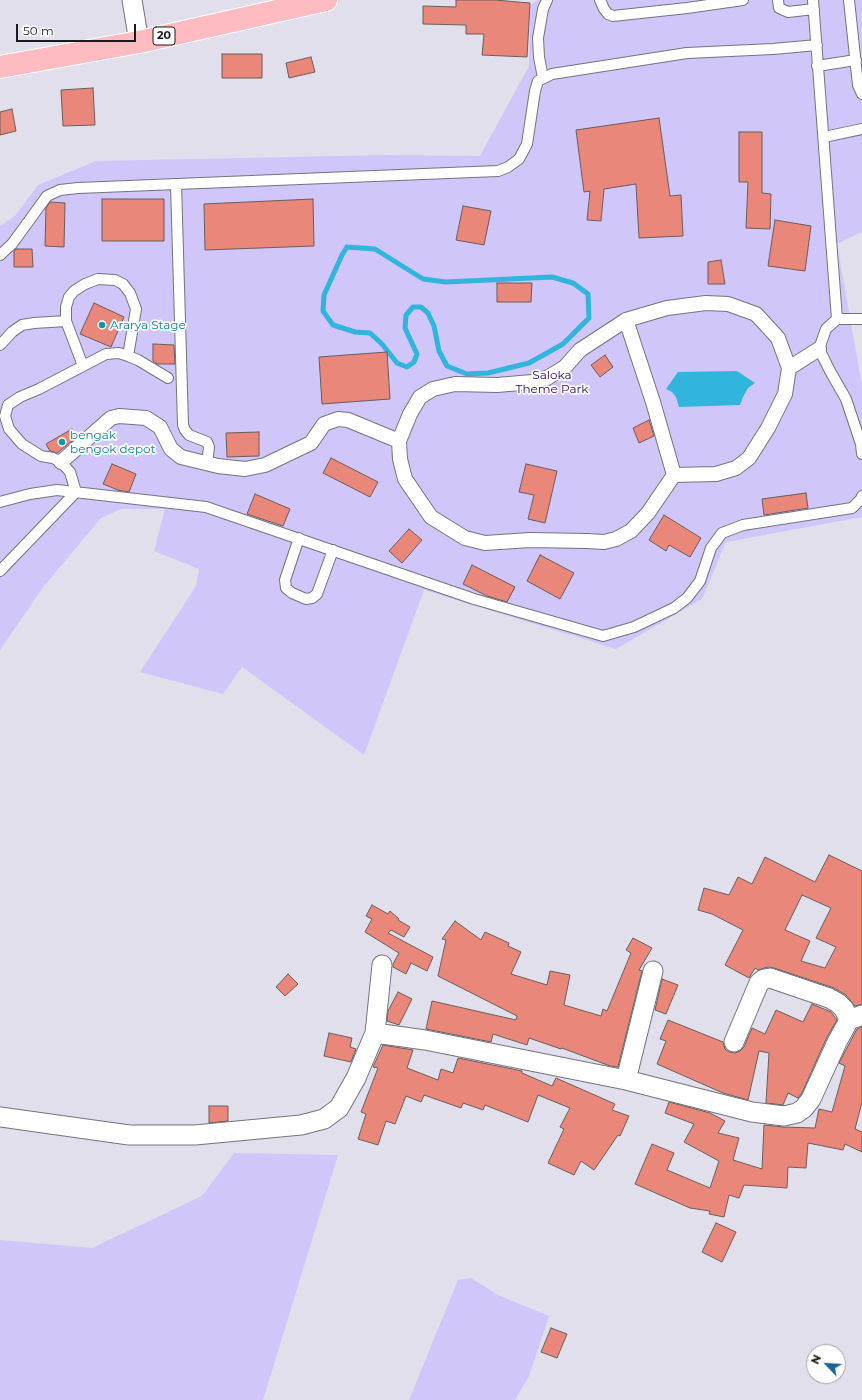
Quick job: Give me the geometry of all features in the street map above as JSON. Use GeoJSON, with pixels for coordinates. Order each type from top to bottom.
{"type":"FeatureCollection","features":[{"type":"Feature","properties":{"kind":"highway","name":"20"},"geometry":{"type":"LineString","coordinates":[[0,67],[139,42],[326,0]]}},
{"type":"Feature","properties":{"kind":"street"},"geometry":{"type":"LineString","coordinates":[[132,0],[139,42]]}},
{"type":"Feature","properties":{"kind":"street"},"geometry":{"type":"LineString","coordinates":[[706,303],[728,304],[756,314],[778,338],[789,368],[785,394],[768,428],[749,458],[736,468],[716,474],[674,475],[648,512],[631,531],[616,539],[604,542],[530,540],[485,544],[465,538],[431,517],[405,479],[400,459],[399,441],[410,414],[420,397],[433,389],[455,384],[497,385],[532,382],[547,378],[565,367],[580,350],[626,320],[667,308],[706,303]]}},
{"type":"Feature","properties":{"kind":"street"},"geometry":{"type":"LineString","coordinates":[[626,320],[653,402],[674,475]]}},
{"type":"Feature","properties":{"kind":"street"},"geometry":{"type":"LineString","coordinates":[[789,368],[819,349]]}},
{"type":"Feature","properties":{"kind":"street"},"geometry":{"type":"LineString","coordinates":[[62,462],[111,418],[119,416],[146,418],[160,428],[171,449],[181,457],[244,469],[265,465],[311,443],[324,424],[338,419],[348,420],[399,441]]}},
{"type":"Feature","properties":{"kind":"street"},"geometry":{"type":"LineString","coordinates":[[0,1118],[135,1135],[195,1135],[301,1125],[324,1119],[339,1108],[356,1078],[375,1033],[382,965]]}},
{"type":"Feature","properties":{"kind":"street"},"geometry":{"type":"LineString","coordinates":[[626,1080],[653,971]]}},
{"type":"Feature","properties":{"kind":"street"},"geometry":{"type":"LineString","coordinates":[[375,1033],[424,1040],[626,1080],[752,1112],[784,1116],[797,1113],[804,1108],[811,1099],[837,1042],[856,1018],[838,1003],[829,998],[770,978],[764,979],[759,983],[734,1042]]}},
{"type":"Feature","properties":{"kind":"lane"},"geometry":{"type":"LineString","coordinates":[[543,78],[539,58],[538,38],[543,9],[547,0]]}},
{"type":"Feature","properties":{"kind":"lane"},"geometry":{"type":"LineString","coordinates":[[600,0],[608,14],[613,16],[743,0]]}},
{"type":"Feature","properties":{"kind":"lane"},"geometry":{"type":"LineString","coordinates":[[778,0],[779,8],[788,12],[813,5],[837,319]]}},
{"type":"Feature","properties":{"kind":"lane"},"geometry":{"type":"LineString","coordinates":[[849,0],[858,85],[862,94]]}},
{"type":"Feature","properties":{"kind":"lane"},"geometry":{"type":"LineString","coordinates":[[0,255],[12,244],[47,196],[60,190],[498,171],[508,167],[519,159],[527,144],[535,91],[538,81],[552,74],[687,54],[817,45]]}},
{"type":"Feature","properties":{"kind":"lane"},"geometry":{"type":"LineString","coordinates":[[817,66],[856,60]]}},
{"type":"Feature","properties":{"kind":"lane"},"geometry":{"type":"LineString","coordinates":[[824,137],[862,129]]}},
{"type":"Feature","properties":{"kind":"lane"},"geometry":{"type":"LineString","coordinates":[[176,184],[184,425],[188,434],[207,442],[209,447],[207,463]]}},
{"type":"Feature","properties":{"kind":"lane"},"geometry":{"type":"LineString","coordinates":[[83,366],[66,321],[66,307],[68,298],[74,291],[85,284],[98,279],[115,280],[122,284],[130,293],[136,309],[128,356]]}},
{"type":"Feature","properties":{"kind":"lane"},"geometry":{"type":"LineString","coordinates":[[862,319],[837,319],[826,329],[819,349],[846,399],[861,444],[862,454]]}},
{"type":"Feature","properties":{"kind":"lane"},"geometry":{"type":"LineString","coordinates":[[0,345],[12,332],[22,325],[66,321]]}},
{"type":"Feature","properties":{"kind":"lane"},"geometry":{"type":"LineString","coordinates":[[76,492],[70,472],[62,462],[53,458],[41,456],[22,444],[9,429],[5,416],[4,402],[38,390],[106,354],[119,353],[128,356],[138,360],[168,378]]}},
{"type":"Feature","properties":{"kind":"lane"},"geometry":{"type":"LineString","coordinates":[[0,502],[30,494],[57,490],[206,507],[474,599],[603,636],[634,627],[674,608],[688,598],[700,581],[711,548],[722,533],[744,525],[852,508],[862,496]]}},
{"type":"Feature","properties":{"kind":"lane"},"geometry":{"type":"LineString","coordinates":[[0,571],[76,492]]}},
{"type":"Feature","properties":{"kind":"lane"},"geometry":{"type":"LineString","coordinates":[[299,538],[285,580],[286,588],[292,593],[306,599],[312,598],[317,594],[333,550]]}},
{"type":"Feature","properties":{"kind":"green space","name":"Saloka Theme Park"},"geometry":{"type":"Polygon","coordinates":[[[537,0],[862,0],[862,232],[837,244],[862,386],[862,517],[726,542],[702,599],[616,649],[424,590],[364,755],[242,667],[223,694],[140,672],[196,586],[199,569],[154,551],[165,509],[121,509],[101,518],[44,586],[0,650],[0,226],[15,216],[38,185],[96,161],[386,155],[480,156],[529,66],[530,6],[537,0]]]}},
{"type":"Feature","properties":{"kind":"green space"},"geometry":{"type":"Polygon","coordinates":[[[234,1153],[338,1155],[263,1400],[0,1400],[0,1240],[92,1248],[202,1196],[234,1153]]]}},
{"type":"Feature","properties":{"kind":"green space"},"geometry":{"type":"Polygon","coordinates":[[[471,1278],[500,1296],[549,1316],[529,1376],[515,1400],[409,1400],[458,1280],[471,1278]]]}},
{"type":"Feature","properties":{"kind":"water"},"geometry":{"type":"Polygon","coordinates":[[[737,371],[755,383],[748,388],[740,405],[679,407],[676,397],[672,392],[666,389],[678,372],[737,371]]]}},
{"type":"Feature","properties":{"kind":"building"},"geometry":{"type":"Polygon","coordinates":[[[456,0],[495,0],[530,3],[527,57],[482,55],[484,34],[466,34],[466,25],[423,24],[423,6],[456,7],[456,0]]]}},
{"type":"Feature","properties":{"kind":"building"},"geometry":{"type":"Polygon","coordinates":[[[222,54],[262,54],[262,78],[222,78],[222,54]]]}},
{"type":"Feature","properties":{"kind":"building"},"geometry":{"type":"Polygon","coordinates":[[[311,57],[315,72],[289,78],[286,63],[311,57]]]}},
{"type":"Feature","properties":{"kind":"building"},"geometry":{"type":"Polygon","coordinates":[[[93,88],[95,125],[63,126],[61,90],[93,88]]]}},
{"type":"Feature","properties":{"kind":"building"},"geometry":{"type":"Polygon","coordinates":[[[12,109],[16,131],[0,135],[0,112],[12,109]]]}},
{"type":"Feature","properties":{"kind":"building"},"geometry":{"type":"Polygon","coordinates":[[[659,118],[670,196],[681,195],[683,236],[639,238],[636,184],[604,189],[601,221],[587,220],[590,191],[584,192],[576,130],[659,118]]]}},
{"type":"Feature","properties":{"kind":"building"},"geometry":{"type":"Polygon","coordinates":[[[739,132],[762,132],[762,193],[771,194],[770,229],[746,228],[748,182],[739,182],[739,132]]]}},
{"type":"Feature","properties":{"kind":"building"},"geometry":{"type":"Polygon","coordinates":[[[102,199],[164,199],[164,241],[102,241],[102,199]]]}},
{"type":"Feature","properties":{"kind":"building"},"geometry":{"type":"Polygon","coordinates":[[[313,199],[314,246],[205,250],[204,204],[313,199]]]}},
{"type":"Feature","properties":{"kind":"building"},"geometry":{"type":"Polygon","coordinates":[[[50,202],[65,203],[64,247],[45,246],[46,208],[50,202]]]}},
{"type":"Feature","properties":{"kind":"building"},"geometry":{"type":"Polygon","coordinates":[[[463,206],[491,211],[484,245],[456,240],[463,206]]]}},
{"type":"Feature","properties":{"kind":"building"},"geometry":{"type":"Polygon","coordinates":[[[775,220],[811,226],[805,271],[768,266],[775,220]]]}},
{"type":"Feature","properties":{"kind":"building"},"geometry":{"type":"Polygon","coordinates":[[[16,249],[32,249],[33,267],[14,267],[14,251],[16,249]]]}},
{"type":"Feature","properties":{"kind":"building"},"geometry":{"type":"Polygon","coordinates":[[[721,260],[725,284],[708,284],[708,262],[721,260]]]}},
{"type":"Feature","properties":{"kind":"building"},"geometry":{"type":"Polygon","coordinates":[[[497,283],[532,283],[531,302],[497,302],[497,283]]]}},
{"type":"Feature","properties":{"kind":"building","name":"Ararya Stage"},"geometry":{"type":"Polygon","coordinates":[[[94,303],[124,317],[111,347],[80,334],[94,303]]]}},
{"type":"Feature","properties":{"kind":"building"},"geometry":{"type":"Polygon","coordinates":[[[153,344],[174,345],[175,364],[157,364],[153,361],[153,344]]]}},
{"type":"Feature","properties":{"kind":"building"},"geometry":{"type":"Polygon","coordinates":[[[387,352],[390,399],[322,404],[319,357],[387,352]]]}},
{"type":"Feature","properties":{"kind":"building"},"geometry":{"type":"Polygon","coordinates":[[[605,355],[613,367],[600,377],[591,365],[605,355]]]}},
{"type":"Feature","properties":{"kind":"building"},"geometry":{"type":"Polygon","coordinates":[[[649,420],[654,436],[639,443],[633,428],[649,420]]]}},
{"type":"Feature","properties":{"kind":"building","name":"bengak bengok depot"},"geometry":{"type":"Polygon","coordinates":[[[72,429],[77,437],[57,453],[50,451],[46,444],[72,429]]]}},
{"type":"Feature","properties":{"kind":"building"},"geometry":{"type":"Polygon","coordinates":[[[259,432],[259,456],[227,457],[226,433],[259,432]]]}},
{"type":"Feature","properties":{"kind":"building"},"geometry":{"type":"Polygon","coordinates":[[[331,458],[378,482],[370,497],[323,473],[331,458]]]}},
{"type":"Feature","properties":{"kind":"building"},"geometry":{"type":"Polygon","coordinates":[[[112,464],[136,474],[129,492],[118,490],[103,484],[112,464]]]}},
{"type":"Feature","properties":{"kind":"building"},"geometry":{"type":"Polygon","coordinates":[[[526,464],[557,471],[545,523],[528,519],[534,495],[519,492],[526,464]]]}},
{"type":"Feature","properties":{"kind":"building"},"geometry":{"type":"Polygon","coordinates":[[[806,493],[808,508],[764,515],[762,499],[806,493]]]}},
{"type":"Feature","properties":{"kind":"building"},"geometry":{"type":"Polygon","coordinates":[[[255,494],[290,509],[283,526],[247,514],[255,494]]]}},
{"type":"Feature","properties":{"kind":"building"},"geometry":{"type":"Polygon","coordinates":[[[664,515],[701,538],[690,557],[669,545],[666,551],[649,540],[664,515]]]}},
{"type":"Feature","properties":{"kind":"building"},"geometry":{"type":"Polygon","coordinates":[[[409,529],[422,540],[402,563],[389,551],[409,529]]]}},
{"type":"Feature","properties":{"kind":"building"},"geometry":{"type":"Polygon","coordinates":[[[540,555],[574,573],[560,599],[527,581],[540,555]]]}},
{"type":"Feature","properties":{"kind":"building"},"geometry":{"type":"Polygon","coordinates":[[[472,565],[515,587],[507,602],[487,596],[463,584],[472,565]]]}},
{"type":"Feature","properties":{"kind":"building"},"geometry":{"type":"Polygon","coordinates":[[[829,855],[862,871],[862,1004],[855,1006],[846,995],[834,988],[774,968],[768,967],[758,970],[755,968],[749,978],[725,965],[743,930],[712,914],[698,910],[704,888],[729,895],[738,877],[752,884],[765,857],[815,882],[829,855]],[[802,895],[785,930],[810,941],[801,961],[825,968],[836,947],[816,938],[831,908],[802,895]]]}},
{"type":"Feature","properties":{"kind":"building"},"geometry":{"type":"Polygon","coordinates":[[[372,905],[388,914],[390,911],[399,919],[398,920],[410,927],[404,937],[391,930],[388,933],[433,957],[427,971],[411,963],[406,974],[393,967],[399,953],[365,932],[372,919],[366,916],[372,905]]]}},
{"type":"Feature","properties":{"kind":"building"},"geometry":{"type":"Polygon","coordinates":[[[455,921],[481,940],[485,932],[509,943],[508,946],[521,952],[511,974],[547,985],[550,971],[570,975],[564,1005],[601,1016],[603,1009],[607,1011],[631,953],[626,950],[633,938],[652,948],[639,970],[642,971],[618,1067],[610,1066],[562,1048],[561,1049],[529,1038],[527,1045],[493,1034],[491,1042],[426,1029],[432,1001],[516,1020],[517,1016],[438,976],[446,940],[442,939],[455,921]]]}},
{"type":"Feature","properties":{"kind":"building"},"geometry":{"type":"Polygon","coordinates":[[[288,974],[298,984],[285,996],[276,987],[288,974]]]}},
{"type":"Feature","properties":{"kind":"building"},"geometry":{"type":"Polygon","coordinates":[[[662,979],[678,985],[666,1014],[655,1010],[662,979]]]}},
{"type":"Feature","properties":{"kind":"building"},"geometry":{"type":"Polygon","coordinates":[[[398,992],[412,999],[399,1025],[387,1021],[388,1011],[398,992]]]}},
{"type":"Feature","properties":{"kind":"building"},"geometry":{"type":"Polygon","coordinates":[[[812,1004],[831,1012],[837,1020],[827,1037],[802,1093],[798,1098],[788,1093],[783,1105],[766,1103],[769,1053],[759,1051],[748,1100],[723,1093],[657,1064],[666,1041],[660,1039],[668,1020],[723,1042],[725,1049],[729,1052],[735,1053],[744,1047],[752,1028],[765,1034],[776,1010],[803,1022],[812,1004]]]}},
{"type":"Feature","properties":{"kind":"building"},"geometry":{"type":"Polygon","coordinates":[[[862,1027],[862,1102],[855,1129],[862,1132],[862,1152],[845,1144],[843,1150],[808,1143],[806,1168],[788,1167],[787,1188],[744,1185],[739,1198],[729,1195],[724,1217],[709,1214],[710,1211],[690,1208],[635,1184],[652,1144],[674,1153],[667,1170],[710,1188],[719,1161],[684,1142],[694,1124],[665,1113],[669,1102],[710,1113],[725,1121],[718,1133],[739,1138],[733,1160],[762,1169],[764,1125],[815,1128],[819,1109],[832,1112],[845,1066],[839,1063],[857,1029],[862,1027]]]}},
{"type":"Feature","properties":{"kind":"building"},"geometry":{"type":"Polygon","coordinates":[[[329,1033],[352,1038],[350,1047],[356,1049],[351,1062],[324,1056],[329,1033]]]}},
{"type":"Feature","properties":{"kind":"building"},"geometry":{"type":"Polygon","coordinates":[[[383,1045],[413,1050],[407,1068],[438,1080],[441,1069],[453,1073],[458,1058],[522,1071],[522,1073],[552,1086],[556,1078],[615,1104],[612,1110],[629,1116],[620,1136],[618,1135],[594,1170],[581,1161],[574,1175],[548,1163],[564,1129],[560,1127],[570,1108],[538,1095],[528,1122],[485,1105],[483,1110],[463,1103],[461,1108],[424,1095],[421,1102],[406,1096],[395,1124],[386,1121],[378,1145],[358,1139],[366,1114],[361,1112],[378,1068],[373,1067],[383,1045]]]}},
{"type":"Feature","properties":{"kind":"building"},"geometry":{"type":"Polygon","coordinates":[[[209,1106],[228,1106],[228,1121],[209,1123],[209,1106]]]}},
{"type":"Feature","properties":{"kind":"building"},"geometry":{"type":"Polygon","coordinates":[[[716,1223],[736,1232],[722,1262],[702,1252],[716,1223]]]}},
{"type":"Feature","properties":{"kind":"building"},"geometry":{"type":"Polygon","coordinates":[[[551,1328],[567,1334],[557,1358],[541,1352],[551,1328]]]}},
{"type":"Feature","properties":{"kind":"waterway"},"geometry":{"type":"LineString","coordinates":[[347,247],[375,249],[423,279],[446,282],[552,277],[573,283],[588,294],[589,318],[563,344],[529,363],[488,373],[467,374],[447,366],[439,351],[434,326],[428,313],[421,307],[413,307],[406,315],[405,328],[417,354],[414,362],[407,367],[397,363],[382,344],[370,333],[355,332],[333,325],[323,311],[324,295],[347,247]]}},
{"type":"Feature","properties":{"kind":"place","name":"Ararya Stage"},"geometry":{"type":"Point","coordinates":[102,325]}},
{"type":"Feature","properties":{"kind":"place","name":"bengak bengok depot"},"geometry":{"type":"Point","coordinates":[62,442]}}]}
